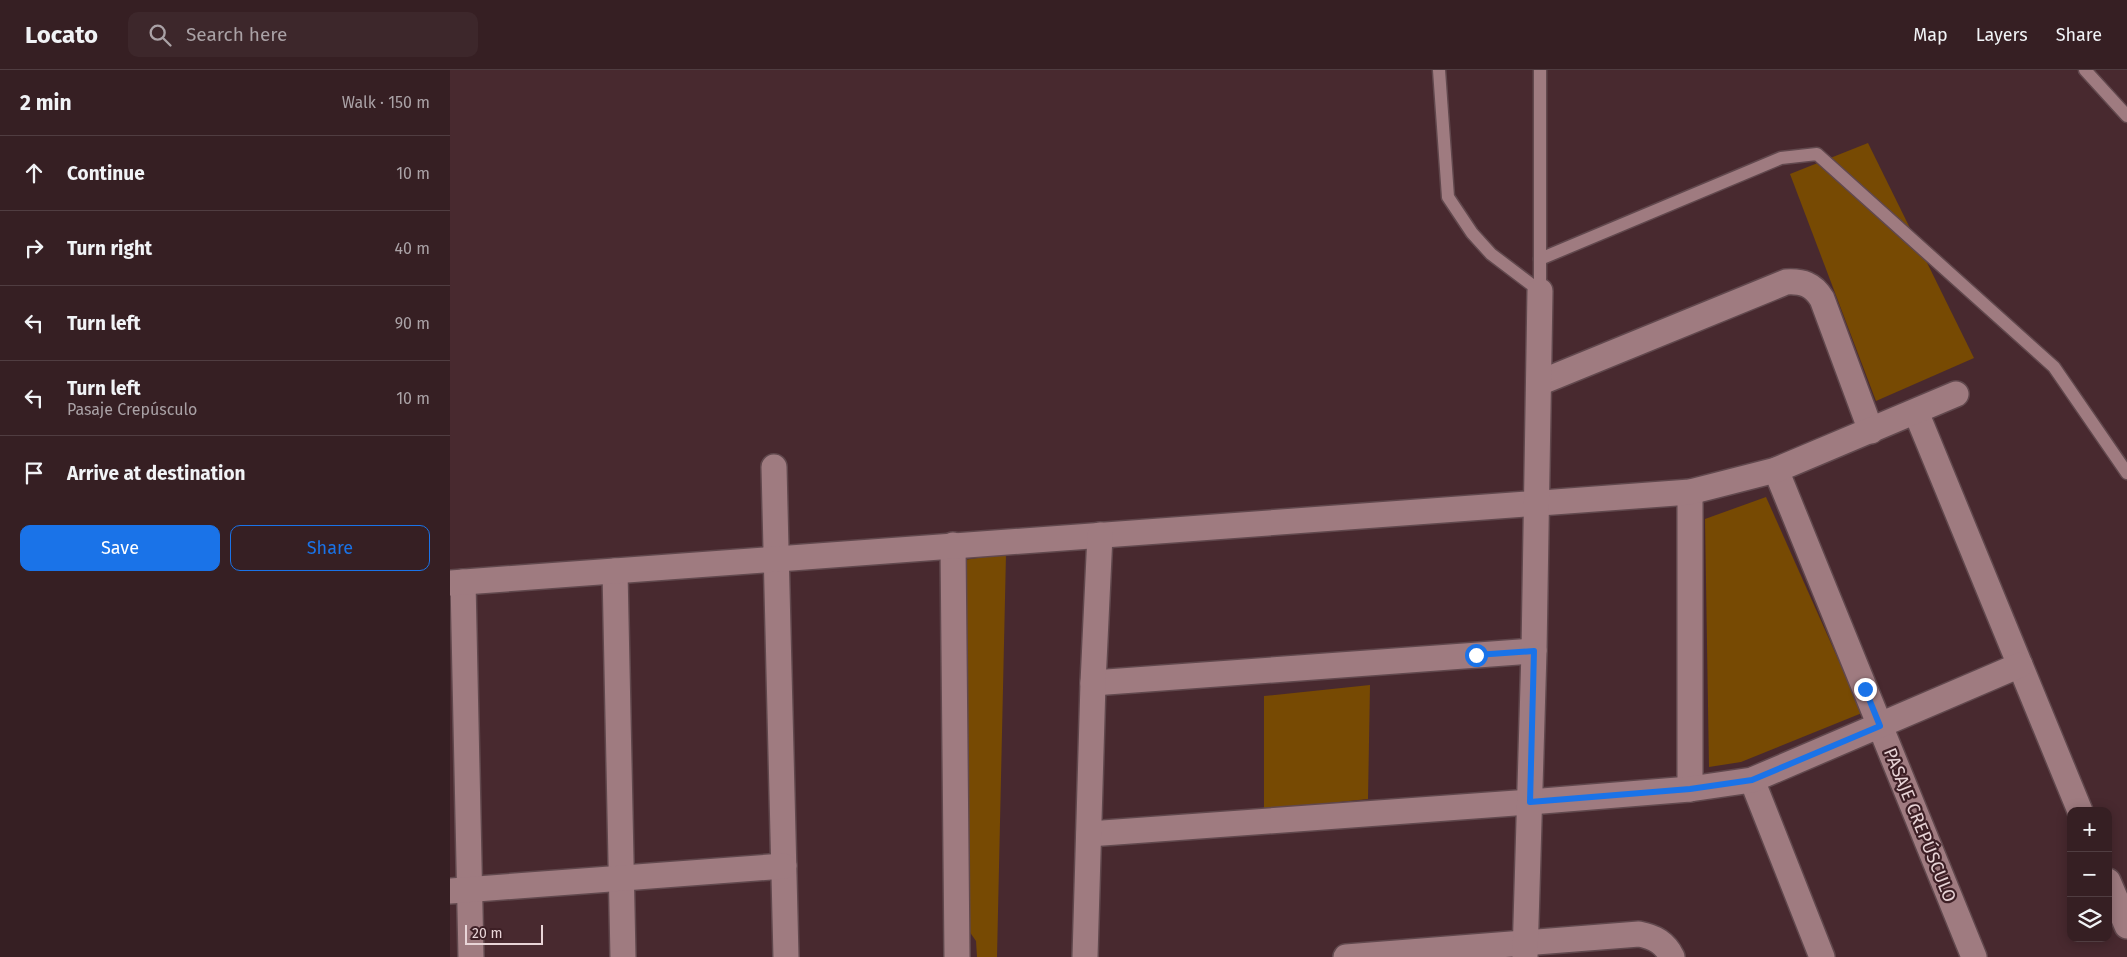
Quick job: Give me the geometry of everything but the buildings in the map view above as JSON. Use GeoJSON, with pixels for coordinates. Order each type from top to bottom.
{"type":"FeatureCollection","features":[{"type":"Feature","properties":{"kind":"street"},"geometry":{"type":"LineString","coordinates":[[1539,383],[1786,282],[1796,281],[1806,283],[1812,287],[1822,299],[1871,431]]}},
{"type":"Feature","properties":{"kind":"street"},"geometry":{"type":"LineString","coordinates":[[1525,951],[1534,651],[1540,291]]}},
{"type":"Feature","properties":{"kind":"street"},"geometry":{"type":"LineString","coordinates":[[471,957],[460,890],[457,583],[1690,492],[1776,470],[1956,394]]}},
{"type":"Feature","properties":{"kind":"street"},"geometry":{"type":"LineString","coordinates":[[1916,412],[2078,807]]}},
{"type":"Feature","properties":{"kind":"street"},"geometry":{"type":"LineString","coordinates":[[774,467],[778,559],[786,957]]}},
{"type":"Feature","properties":{"kind":"street","name":"PASAJE CREPÚSCULO"},"geometry":{"type":"LineString","coordinates":[[1776,470],[1974,957]]}},
{"type":"Feature","properties":{"kind":"street"},"geometry":{"type":"LineString","coordinates":[[1690,492],[1690,789]]}},
{"type":"Feature","properties":{"kind":"street"},"geometry":{"type":"LineString","coordinates":[[1085,957],[1093,682],[1100,535]]}},
{"type":"Feature","properties":{"kind":"street"},"geometry":{"type":"LineString","coordinates":[[953,545],[957,957]]}},
{"type":"Feature","properties":{"kind":"street"},"geometry":{"type":"LineString","coordinates":[[615,571],[622,957]]}},
{"type":"Feature","properties":{"kind":"street"},"geometry":{"type":"LineString","coordinates":[[1093,682],[1534,651]]}},
{"type":"Feature","properties":{"kind":"street"},"geometry":{"type":"LineString","coordinates":[[1089,834],[1690,789],[1752,780],[2020,665]]}},
{"type":"Feature","properties":{"kind":"street"},"geometry":{"type":"LineString","coordinates":[[1752,780],[1822,957]]}},
{"type":"Feature","properties":{"kind":"street"},"geometry":{"type":"LineString","coordinates":[[460,890],[784,866]]}},
{"type":"Feature","properties":{"kind":"street"},"geometry":{"type":"LineString","coordinates":[[2112,890],[2127,926]]}},
{"type":"Feature","properties":{"kind":"street"},"geometry":{"type":"LineString","coordinates":[[1346,957],[1525,951],[1639,934],[1663,943],[1672,957]]}},
{"type":"Feature","properties":{"kind":"lane"},"geometry":{"type":"LineString","coordinates":[[1439,70],[1448,197],[1472,233],[1491,254],[1540,291]]}},
{"type":"Feature","properties":{"kind":"lane"},"geometry":{"type":"LineString","coordinates":[[1540,70],[1540,291]]}},
{"type":"Feature","properties":{"kind":"lane"},"geometry":{"type":"LineString","coordinates":[[2085,70],[2127,116]]}},
{"type":"Feature","properties":{"kind":"lane"},"geometry":{"type":"LineString","coordinates":[[1540,259],[1781,158],[1816,154],[2054,367],[2127,473]]}},
{"type":"Feature","properties":{"kind":"shaded area"},"geometry":{"type":"Polygon","coordinates":[[[1868,143],[1974,358],[1876,401],[1790,174],[1868,143]]]}},
{"type":"Feature","properties":{"kind":"shaded area"},"geometry":{"type":"Polygon","coordinates":[[[1766,497],[1862,713],[1741,762],[1709,767],[1705,519],[1766,497]]]}},
{"type":"Feature","properties":{"kind":"shaded area"},"geometry":{"type":"Polygon","coordinates":[[[1006,554],[997,957],[977,957],[976,941],[969,931],[964,560],[1006,554]]]}},
{"type":"Feature","properties":{"kind":"shaded area"},"geometry":{"type":"Polygon","coordinates":[[[1370,685],[1368,799],[1264,810],[1264,696],[1370,685]]]}},
{"type":"Feature","properties":{"kind":"route"},"geometry":{"type":"LineString","coordinates":[[1476,655],[1534,651],[1530,802],[1690,789],[1752,780],[1880,726],[1865,689]]}}]}
